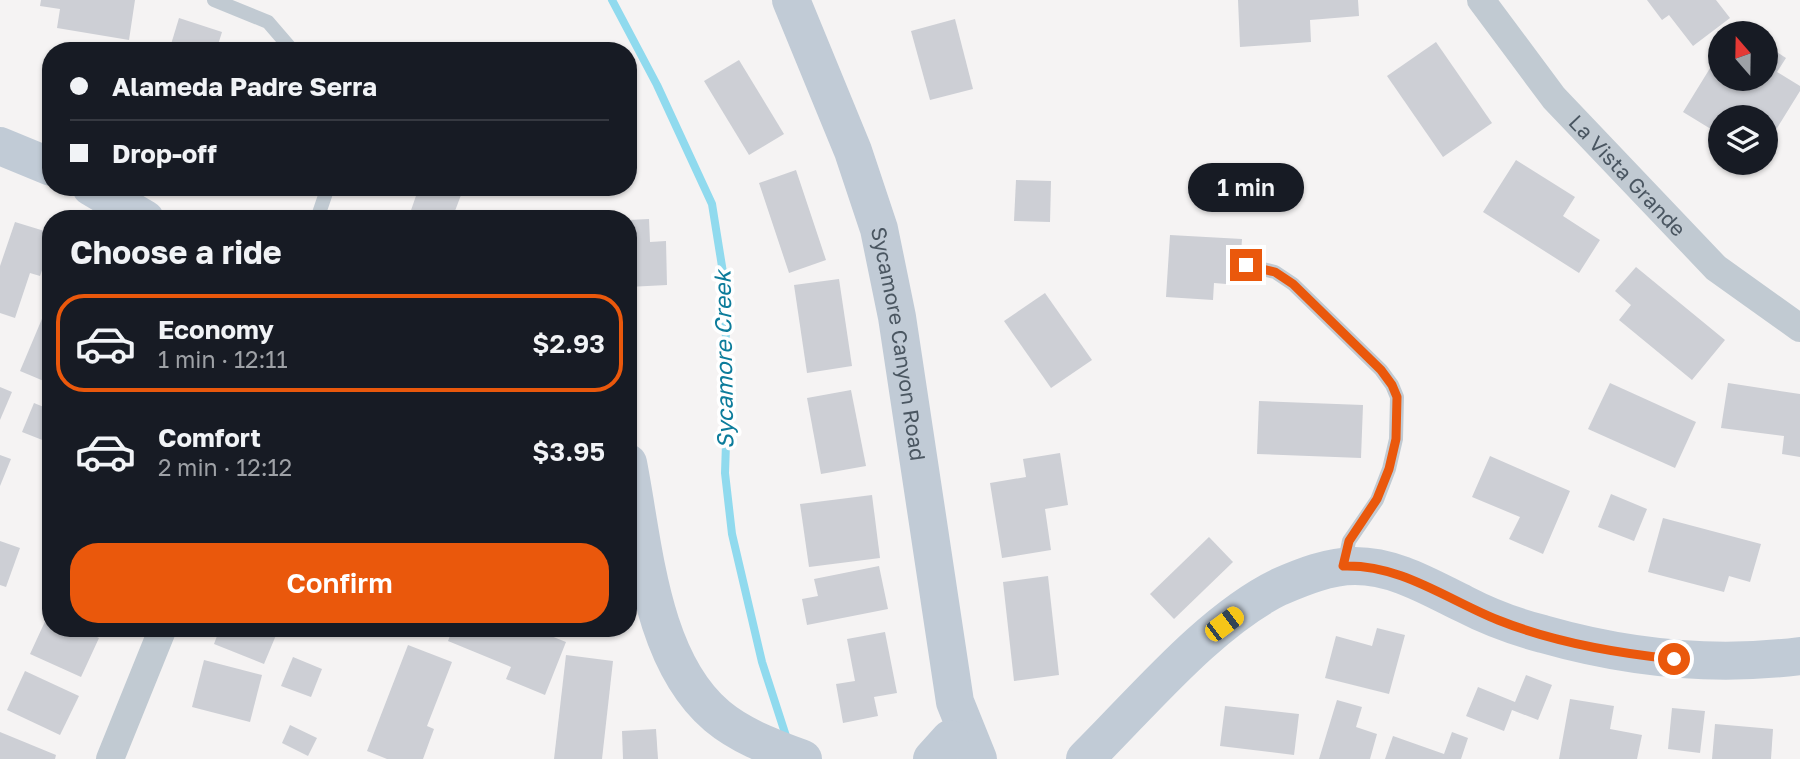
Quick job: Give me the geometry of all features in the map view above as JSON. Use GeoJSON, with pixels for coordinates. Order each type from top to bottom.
{"type":"FeatureCollection","features":[{"type":"Feature","properties":{"kind":"street","name":"Sycamore Canyon Road"},"geometry":{"type":"LineString","coordinates":[[791,0],[853,151],[878,229],[897,317],[954,744]]}},
{"type":"Feature","properties":{"kind":"street","name":"La Vista Grande"},"geometry":{"type":"LineString","coordinates":[[1480,0],[1554,98],[1716,268],[1800,328]]}},
{"type":"Feature","properties":{"kind":"street"},"geometry":{"type":"LineString","coordinates":[[0,146],[42,163]]}},
{"type":"Feature","properties":{"kind":"street"},"geometry":{"type":"LineString","coordinates":[[106,196],[130,210]]}},
{"type":"Feature","properties":{"kind":"street"},"geometry":{"type":"LineString","coordinates":[[637,516],[655,604],[685,676],[706,706],[732,727],[803,759]]}},
{"type":"Feature","properties":{"kind":"street"},"geometry":{"type":"LineString","coordinates":[[1085,759],[1187,656],[1252,603],[1294,581],[1343,566],[1391,571],[1416,580],[1499,620],[1544,635],[1612,650],[1711,661],[1800,656]]}},
{"type":"Feature","properties":{"kind":"street"},"geometry":{"type":"LineString","coordinates":[[110,759],[159,637]]}},
{"type":"Feature","properties":{"kind":"lane"},"geometry":{"type":"LineString","coordinates":[[214,0],[268,22],[285,42]]}},
{"type":"Feature","properties":{"kind":"lane"},"geometry":{"type":"LineString","coordinates":[[1246,265],[1275,272],[1293,284],[1381,370],[1397,397],[1396,439],[1389,469],[1377,499],[1349,541],[1343,566]]}},
{"type":"Feature","properties":{"kind":"building"},"geometry":{"type":"Polygon","coordinates":[[[41,0],[135,0],[129,40],[57,28],[60,9],[40,6],[41,0]]]}},
{"type":"Feature","properties":{"kind":"building"},"geometry":{"type":"Polygon","coordinates":[[[1238,0],[1358,0],[1359,16],[1310,20],[1311,42],[1240,47],[1238,0]]]}},
{"type":"Feature","properties":{"kind":"building"},"geometry":{"type":"Polygon","coordinates":[[[1647,0],[1716,0],[1730,18],[1726,21],[1708,21],[1708,35],[1693,46],[1669,15],[1662,20],[1647,0]]]}},
{"type":"Feature","properties":{"kind":"building"},"geometry":{"type":"Polygon","coordinates":[[[179,18],[222,32],[219,42],[172,42],[179,18]]]}},
{"type":"Feature","properties":{"kind":"building"},"geometry":{"type":"Polygon","coordinates":[[[955,19],[973,89],[930,100],[911,31],[955,19]]]}},
{"type":"Feature","properties":{"kind":"building"},"geometry":{"type":"Polygon","coordinates":[[[1436,42],[1492,123],[1443,157],[1387,76],[1436,42]]]}},
{"type":"Feature","properties":{"kind":"building"},"geometry":{"type":"Polygon","coordinates":[[[1778,53],[1786,58],[1778,70],[1778,53]]]}},
{"type":"Feature","properties":{"kind":"building"},"geometry":{"type":"Polygon","coordinates":[[[739,60],[784,134],[749,155],[704,81],[739,60]]]}},
{"type":"Feature","properties":{"kind":"building"},"geometry":{"type":"Polygon","coordinates":[[[1708,71],[1708,91],[1778,91],[1778,73],[1800,86],[1800,91],[1778,127],[1778,105],[1708,105],[1708,127],[1683,112],[1708,71]]]}},
{"type":"Feature","properties":{"kind":"building"},"geometry":{"type":"Polygon","coordinates":[[[1516,160],[1575,197],[1563,216],[1600,240],[1579,273],[1483,212],[1516,160]]]}},
{"type":"Feature","properties":{"kind":"building"},"geometry":{"type":"Polygon","coordinates":[[[796,170],[826,260],[789,273],[759,183],[796,170]]]}},
{"type":"Feature","properties":{"kind":"building"},"geometry":{"type":"Polygon","coordinates":[[[1016,180],[1051,181],[1050,222],[1014,221],[1016,180]]]}},
{"type":"Feature","properties":{"kind":"building"},"geometry":{"type":"Polygon","coordinates":[[[416,196],[461,196],[455,210],[411,210],[416,196]]]}},
{"type":"Feature","properties":{"kind":"building"},"geometry":{"type":"Polygon","coordinates":[[[649,219],[650,242],[666,241],[667,285],[637,287],[637,220],[649,219]]]}},
{"type":"Feature","properties":{"kind":"building"},"geometry":{"type":"Polygon","coordinates":[[[15,222],[42,230],[42,270],[40,276],[30,273],[15,318],[0,313],[0,266],[15,222]]]}},
{"type":"Feature","properties":{"kind":"building"},"geometry":{"type":"Polygon","coordinates":[[[1170,235],[1242,239],[1239,285],[1214,283],[1213,300],[1166,297],[1170,235]]]}},
{"type":"Feature","properties":{"kind":"building"},"geometry":{"type":"Polygon","coordinates":[[[1636,267],[1725,340],[1692,380],[1619,320],[1631,305],[1615,291],[1636,267]]]}},
{"type":"Feature","properties":{"kind":"building"},"geometry":{"type":"Polygon","coordinates":[[[839,279],[852,366],[807,373],[794,285],[839,279]]]}},
{"type":"Feature","properties":{"kind":"building"},"geometry":{"type":"Polygon","coordinates":[[[1045,293],[1092,360],[1051,388],[1004,321],[1045,293]]]}},
{"type":"Feature","properties":{"kind":"building"},"geometry":{"type":"Polygon","coordinates":[[[42,319],[42,380],[20,371],[42,319]]]}},
{"type":"Feature","properties":{"kind":"building"},"geometry":{"type":"Polygon","coordinates":[[[1610,383],[1696,422],[1675,468],[1588,429],[1610,383]]]}},
{"type":"Feature","properties":{"kind":"building"},"geometry":{"type":"Polygon","coordinates":[[[1728,383],[1800,394],[1800,457],[1782,454],[1784,436],[1721,428],[1728,383]]]}},
{"type":"Feature","properties":{"kind":"building"},"geometry":{"type":"Polygon","coordinates":[[[0,387],[12,392],[0,420],[0,387]]]}},
{"type":"Feature","properties":{"kind":"building"},"geometry":{"type":"Polygon","coordinates":[[[851,390],[866,466],[821,474],[807,398],[851,390]]]}},
{"type":"Feature","properties":{"kind":"building"},"geometry":{"type":"Polygon","coordinates":[[[1259,401],[1363,405],[1361,458],[1257,454],[1259,401]]]}},
{"type":"Feature","properties":{"kind":"building"},"geometry":{"type":"Polygon","coordinates":[[[34,403],[42,406],[42,440],[22,432],[34,403]]]}},
{"type":"Feature","properties":{"kind":"building"},"geometry":{"type":"Polygon","coordinates":[[[1060,453],[1068,505],[1045,509],[1051,550],[1002,558],[990,483],[1026,477],[1023,459],[1060,453]]]}},
{"type":"Feature","properties":{"kind":"building"},"geometry":{"type":"Polygon","coordinates":[[[0,455],[11,459],[0,486],[0,455]]]}},
{"type":"Feature","properties":{"kind":"building"},"geometry":{"type":"Polygon","coordinates":[[[1490,456],[1570,491],[1543,554],[1509,539],[1520,517],[1472,497],[1490,456]]]}},
{"type":"Feature","properties":{"kind":"building"},"geometry":{"type":"Polygon","coordinates":[[[1611,494],[1647,509],[1634,541],[1598,527],[1611,494]]]}},
{"type":"Feature","properties":{"kind":"building"},"geometry":{"type":"Polygon","coordinates":[[[872,495],[880,558],[809,567],[800,504],[872,495]]]}},
{"type":"Feature","properties":{"kind":"building"},"geometry":{"type":"Polygon","coordinates":[[[1663,518],[1761,544],[1750,582],[1729,576],[1724,592],[1648,572],[1663,518]]]}},
{"type":"Feature","properties":{"kind":"building"},"geometry":{"type":"Polygon","coordinates":[[[1209,537],[1233,562],[1174,619],[1150,594],[1209,537]]]}},
{"type":"Feature","properties":{"kind":"building"},"geometry":{"type":"Polygon","coordinates":[[[0,541],[20,548],[6,587],[0,585],[0,541]]]}},
{"type":"Feature","properties":{"kind":"building"},"geometry":{"type":"Polygon","coordinates":[[[879,566],[888,609],[807,625],[802,599],[818,596],[814,579],[879,566]]]}},
{"type":"Feature","properties":{"kind":"building"},"geometry":{"type":"Polygon","coordinates":[[[1048,576],[1059,675],[1014,681],[1003,582],[1048,576]]]}},
{"type":"Feature","properties":{"kind":"building"},"geometry":{"type":"Polygon","coordinates":[[[42,628],[42,637],[99,638],[81,677],[30,654],[42,628]]]}},
{"type":"Feature","properties":{"kind":"building"},"geometry":{"type":"Polygon","coordinates":[[[1377,628],[1405,635],[1389,694],[1325,678],[1336,636],[1372,646],[1377,628]]]}},
{"type":"Feature","properties":{"kind":"building"},"geometry":{"type":"Polygon","coordinates":[[[885,632],[897,693],[874,697],[878,716],[843,723],[836,684],[855,681],[847,639],[885,632]]]}},
{"type":"Feature","properties":{"kind":"building"},"geometry":{"type":"Polygon","coordinates":[[[217,637],[275,637],[264,664],[214,644],[217,637]]]}},
{"type":"Feature","properties":{"kind":"building"},"geometry":{"type":"Polygon","coordinates":[[[450,637],[554,637],[566,642],[545,695],[506,679],[511,667],[448,641],[450,637]]]}},
{"type":"Feature","properties":{"kind":"building"},"geometry":{"type":"Polygon","coordinates":[[[408,645],[452,662],[427,726],[434,729],[423,759],[387,759],[367,751],[408,645]]]}},
{"type":"Feature","properties":{"kind":"building"},"geometry":{"type":"Polygon","coordinates":[[[566,655],[613,661],[602,759],[554,759],[566,655]]]}},
{"type":"Feature","properties":{"kind":"building"},"geometry":{"type":"Polygon","coordinates":[[[293,657],[322,669],[311,697],[281,686],[293,657]]]}},
{"type":"Feature","properties":{"kind":"building"},"geometry":{"type":"Polygon","coordinates":[[[204,660],[262,675],[250,722],[192,707],[204,660]]]}},
{"type":"Feature","properties":{"kind":"building"},"geometry":{"type":"Polygon","coordinates":[[[25,671],[79,696],[60,735],[7,710],[25,671]]]}},
{"type":"Feature","properties":{"kind":"building"},"geometry":{"type":"Polygon","coordinates":[[[1526,675],[1552,685],[1538,720],[1512,710],[1504,731],[1466,716],[1478,687],[1515,702],[1526,675]]]}},
{"type":"Feature","properties":{"kind":"building"},"geometry":{"type":"Polygon","coordinates":[[[1570,699],[1614,706],[1610,729],[1642,735],[1637,759],[1559,759],[1570,699]]]}},
{"type":"Feature","properties":{"kind":"building"},"geometry":{"type":"Polygon","coordinates":[[[1337,700],[1362,707],[1356,727],[1377,734],[1370,759],[1319,759],[1337,700]]]}},
{"type":"Feature","properties":{"kind":"building"},"geometry":{"type":"Polygon","coordinates":[[[1225,706],[1299,714],[1294,755],[1220,746],[1225,706]]]}},
{"type":"Feature","properties":{"kind":"building"},"geometry":{"type":"Polygon","coordinates":[[[1672,708],[1705,711],[1700,753],[1668,749],[1672,708]]]}},
{"type":"Feature","properties":{"kind":"building"},"geometry":{"type":"Polygon","coordinates":[[[1715,724],[1773,729],[1771,759],[1712,759],[1715,724]]]}},
{"type":"Feature","properties":{"kind":"building"},"geometry":{"type":"Polygon","coordinates":[[[290,725],[317,738],[308,756],[282,743],[290,725]]]}},
{"type":"Feature","properties":{"kind":"building"},"geometry":{"type":"Polygon","coordinates":[[[656,729],[658,759],[623,759],[622,731],[656,729]]]}},
{"type":"Feature","properties":{"kind":"building"},"geometry":{"type":"Polygon","coordinates":[[[0,732],[56,755],[55,759],[0,759],[0,732]]]}},
{"type":"Feature","properties":{"kind":"building"},"geometry":{"type":"Polygon","coordinates":[[[1452,732],[1468,738],[1461,759],[1385,759],[1393,736],[1444,754],[1452,732]]]}},
{"type":"Feature","properties":{"kind":"waterway","name":"Sycamore Creek"},"geometry":{"type":"LineString","coordinates":[[612,0],[634,42]]}},
{"type":"Feature","properties":{"kind":"waterway","name":"Sycamore Creek"},"geometry":{"type":"LineString","coordinates":[[637,47],[712,204],[725,285],[725,473],[732,534],[762,662],[786,736]]}},
{"type":"Feature","properties":{"kind":"route"},"geometry":{"type":"LineString","coordinates":[[1246,265],[1275,272],[1293,284],[1381,370],[1397,397],[1396,439],[1389,469],[1366,519],[1349,541],[1343,566],[1391,571],[1416,580],[1499,620],[1544,635],[1612,650],[1674,659]]}}]}
